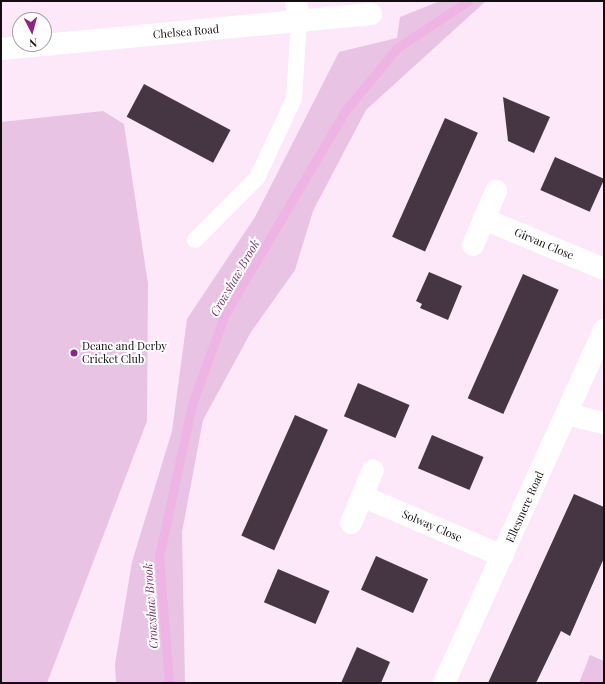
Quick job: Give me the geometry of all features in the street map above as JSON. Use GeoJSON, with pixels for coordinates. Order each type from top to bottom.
{"type":"FeatureCollection","features":[{"type":"Feature","properties":{"kind":"street","name":"Chelsea Road"},"geometry":{"type":"LineString","coordinates":[[1,49],[297,12],[371,14]]}},
{"type":"Feature","properties":{"kind":"street"},"geometry":{"type":"LineString","coordinates":[[473,245],[496,191]]}},
{"type":"Feature","properties":{"kind":"street","name":"Girvan Close"},"geometry":{"type":"LineString","coordinates":[[484,219],[604,269]]}},
{"type":"Feature","properties":{"kind":"street","name":"Ellesmere Road"},"geometry":{"type":"LineString","coordinates":[[444,683],[503,556],[604,330]]}},
{"type":"Feature","properties":{"kind":"street"},"geometry":{"type":"LineString","coordinates":[[567,414],[604,423]]}},
{"type":"Feature","properties":{"kind":"street"},"geometry":{"type":"LineString","coordinates":[[351,523],[372,470]]}},
{"type":"Feature","properties":{"kind":"street","name":"Solway Close"},"geometry":{"type":"LineString","coordinates":[[362,496],[503,556]]}},
{"type":"Feature","properties":{"kind":"lane"},"geometry":{"type":"LineString","coordinates":[[195,240],[257,178],[294,99],[297,12]]}},
{"type":"Feature","properties":{"kind":"shaded area"},"geometry":{"type":"Polygon","coordinates":[[[440,1],[486,1],[366,110],[313,211],[295,270],[251,332],[203,420],[182,532],[185,683],[116,683],[115,664],[132,562],[172,431],[187,319],[255,217],[339,52],[397,38],[400,17],[440,1]]]}},
{"type":"Feature","properties":{"kind":"shaded area","name":"Deane and Derby Cricket Club"},"geometry":{"type":"Polygon","coordinates":[[[103,111],[124,124],[148,284],[147,421],[47,683],[1,683],[1,122],[103,111]]]}},
{"type":"Feature","properties":{"kind":"shaded area"},"geometry":{"type":"Polygon","coordinates":[[[590,655],[604,661],[604,683],[579,683],[590,655]]]}},
{"type":"Feature","properties":{"kind":"building"},"geometry":{"type":"Polygon","coordinates":[[[144,84],[231,130],[213,163],[127,117],[144,84]]]}},
{"type":"Feature","properties":{"kind":"building"},"geometry":{"type":"Polygon","coordinates":[[[503,97],[550,117],[534,153],[508,141],[503,97]]]}},
{"type":"Feature","properties":{"kind":"building"},"geometry":{"type":"Polygon","coordinates":[[[445,118],[478,133],[425,251],[392,237],[445,118]]]}},
{"type":"Feature","properties":{"kind":"building"},"geometry":{"type":"Polygon","coordinates":[[[555,157],[604,179],[590,212],[540,190],[555,157]]]}},
{"type":"Feature","properties":{"kind":"building"},"geometry":{"type":"Polygon","coordinates":[[[429,272],[462,286],[448,320],[420,308],[422,304],[416,301],[429,272]]]}},
{"type":"Feature","properties":{"kind":"building"},"geometry":{"type":"Polygon","coordinates":[[[523,274],[559,290],[503,414],[468,398],[523,274]]]}},
{"type":"Feature","properties":{"kind":"building"},"geometry":{"type":"Polygon","coordinates":[[[358,383],[410,405],[395,438],[344,416],[358,383]]]}},
{"type":"Feature","properties":{"kind":"building"},"geometry":{"type":"Polygon","coordinates":[[[295,415],[328,430],[274,550],[241,536],[295,415]]]}},
{"type":"Feature","properties":{"kind":"building"},"geometry":{"type":"Polygon","coordinates":[[[432,435],[484,457],[469,490],[418,468],[432,435]]]}},
{"type":"Feature","properties":{"kind":"building"},"geometry":{"type":"Polygon","coordinates":[[[574,494],[604,507],[604,558],[570,636],[561,631],[536,683],[488,683],[574,494]]]}},
{"type":"Feature","properties":{"kind":"building"},"geometry":{"type":"Polygon","coordinates":[[[376,556],[428,579],[413,613],[361,590],[376,556]]]}},
{"type":"Feature","properties":{"kind":"building"},"geometry":{"type":"Polygon","coordinates":[[[278,569],[330,591],[315,624],[264,602],[278,569]]]}},
{"type":"Feature","properties":{"kind":"building"},"geometry":{"type":"Polygon","coordinates":[[[357,647],[390,662],[381,683],[341,683],[357,647]]]}},
{"type":"Feature","properties":{"kind":"waterway","name":"Crowshaw Brook"},"geometry":{"type":"LineString","coordinates":[[169,683],[159,557],[192,404],[225,314],[345,111],[397,48],[468,1]]}},
{"type":"Feature","properties":{"kind":"place","name":"Deane and Derby Cricket Club"},"geometry":{"type":"Point","coordinates":[74,353]}}]}
